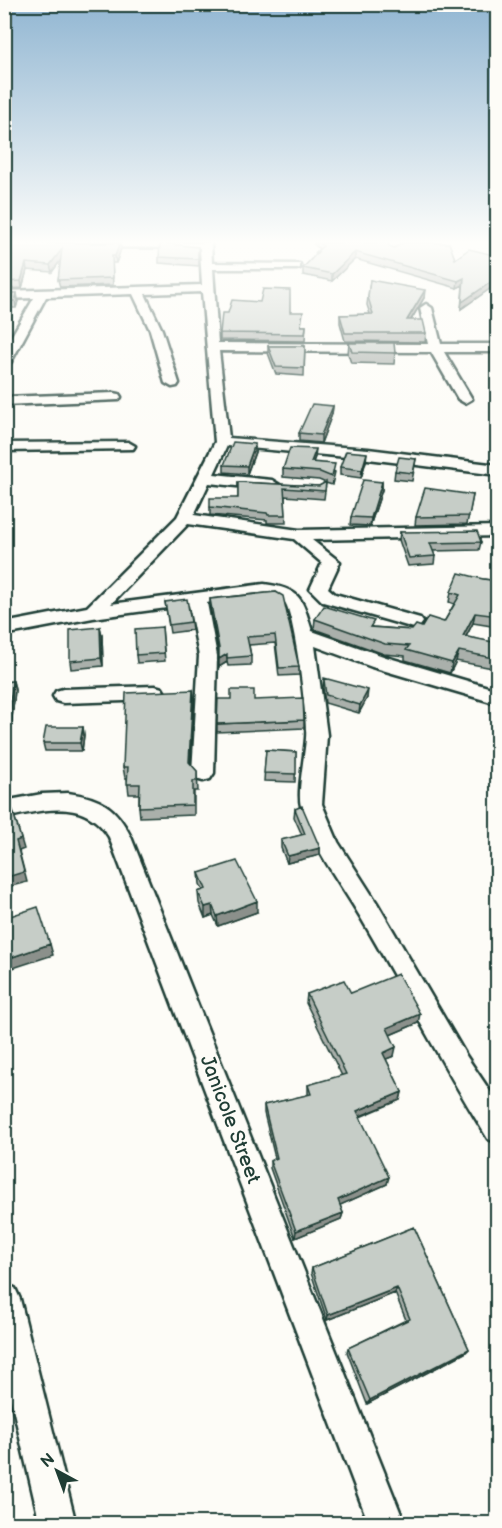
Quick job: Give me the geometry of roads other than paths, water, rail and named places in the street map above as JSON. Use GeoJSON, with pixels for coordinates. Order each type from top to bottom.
{"type":"FeatureCollection","features":[{"type":"Feature","properties":{"kind":"street"},"geometry":{"type":"LineString","coordinates":[[4,362],[31,314]]}},
{"type":"Feature","properties":{"kind":"street"},"geometry":{"type":"LineString","coordinates":[[149,314],[156,330],[172,383]]}},
{"type":"Feature","properties":{"kind":"street"},"geometry":{"type":"LineString","coordinates":[[93,612],[184,519],[222,441],[210,314]]}},
{"type":"Feature","properties":{"kind":"street"},"geometry":{"type":"LineString","coordinates":[[427,314],[435,348],[465,399]]}},
{"type":"Feature","properties":{"kind":"street"},"geometry":{"type":"LineString","coordinates":[[213,347],[498,348]]}},
{"type":"Feature","properties":{"kind":"street"},"geometry":{"type":"LineString","coordinates":[[4,401],[114,397]]}},
{"type":"Feature","properties":{"kind":"street"},"geometry":{"type":"LineString","coordinates":[[222,441],[368,454],[498,470]]}},
{"type":"Feature","properties":{"kind":"street"},"geometry":{"type":"LineString","coordinates":[[4,447],[128,446]]}},
{"type":"Feature","properties":{"kind":"street"},"geometry":{"type":"LineString","coordinates":[[204,478],[288,486]]}},
{"type":"Feature","properties":{"kind":"street"},"geometry":{"type":"LineString","coordinates":[[184,519],[299,535],[498,531]]}},
{"type":"Feature","properties":{"kind":"street"},"geometry":{"type":"LineString","coordinates":[[299,535],[331,562],[319,589],[329,598],[414,622]]}},
{"type":"Feature","properties":{"kind":"street"},"geometry":{"type":"LineString","coordinates":[[4,629],[93,612],[264,591],[279,592],[289,596],[295,603],[304,635],[317,735],[311,804],[328,846],[369,910],[458,1066],[498,1130]]}},
{"type":"Feature","properties":{"kind":"street"},"geometry":{"type":"LineString","coordinates":[[197,599],[208,656],[203,773]]}},
{"type":"Feature","properties":{"kind":"street"},"geometry":{"type":"LineString","coordinates":[[304,635],[379,662],[498,697]]}},
{"type":"Feature","properties":{"kind":"street"},"geometry":{"type":"LineString","coordinates":[[63,696],[206,691]]}},
{"type":"Feature","properties":{"kind":"street","name":"Janicole Street"},"geometry":{"type":"LineString","coordinates":[[4,810],[45,801],[78,804],[104,814],[120,837],[387,1524]]}},
{"type":"Feature","properties":{"kind":"street"},"geometry":{"type":"LineString","coordinates":[[4,1299],[57,1524]]}}]}
